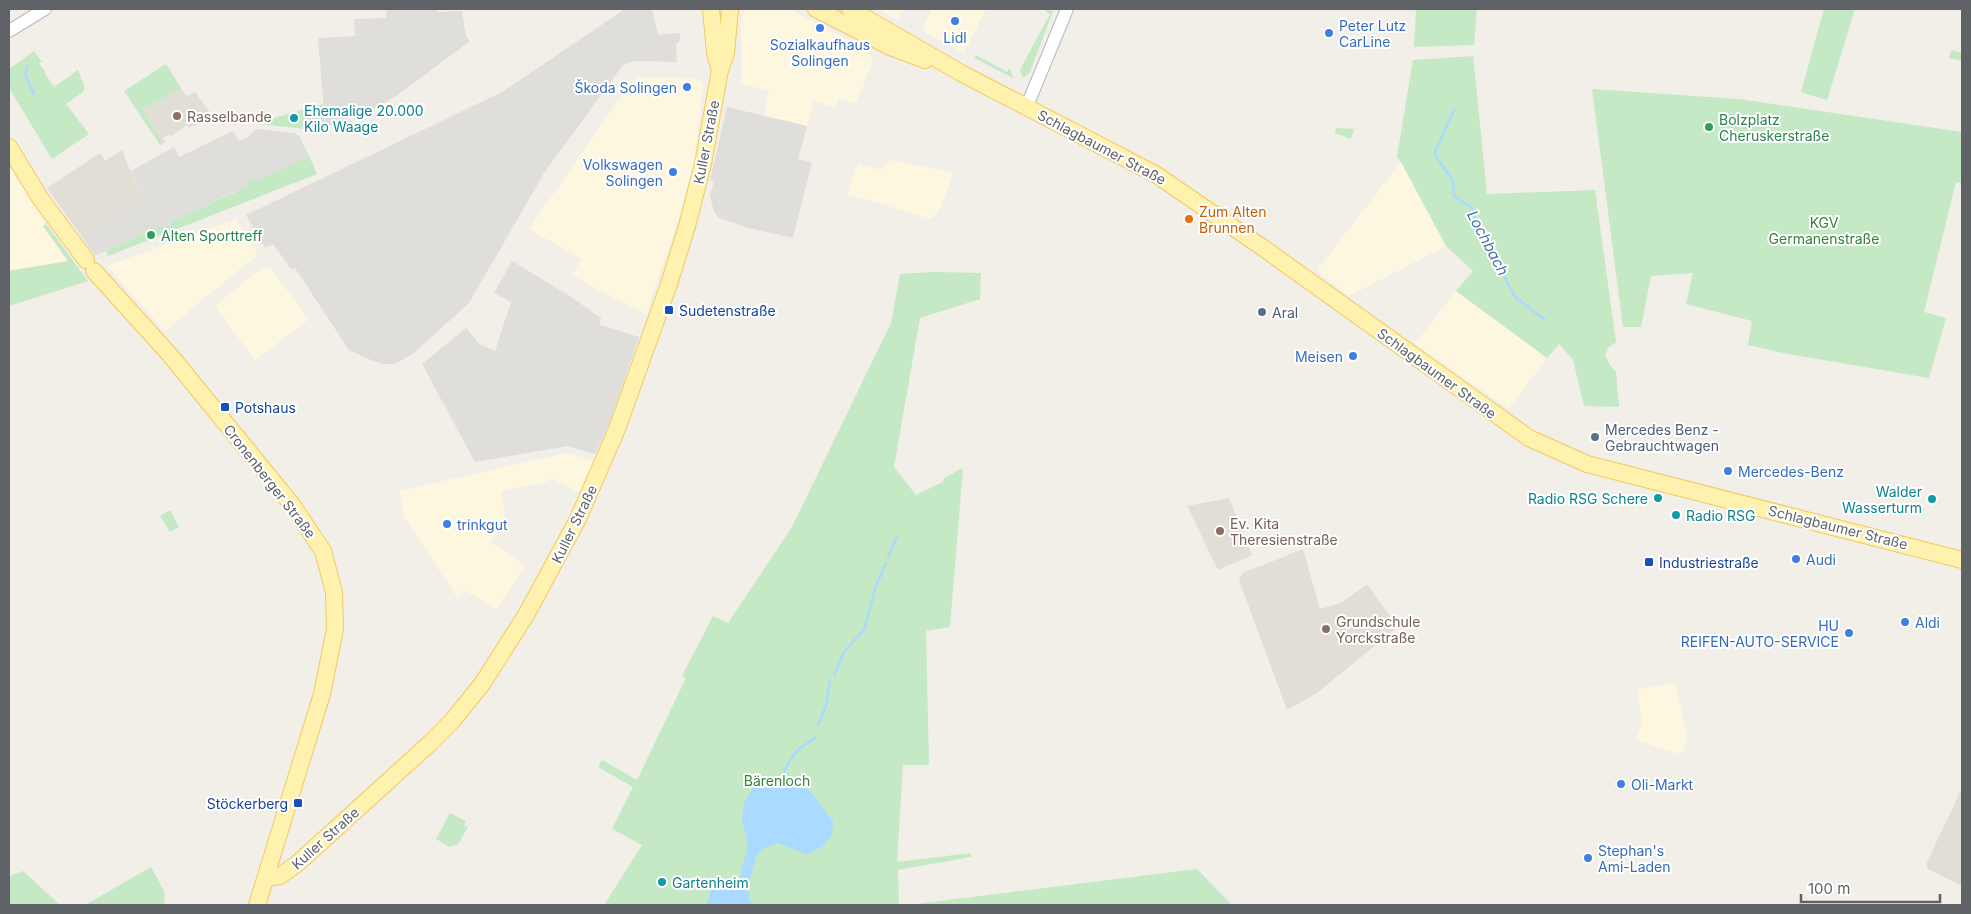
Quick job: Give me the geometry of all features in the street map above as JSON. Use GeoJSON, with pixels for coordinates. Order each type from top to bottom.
{"type":"FeatureCollection","features":[{"type":"Feature","properties":{"kind":"main road","name":"Kuller Straße"},"geometry":{"type":"LineString","coordinates":[[711,9],[714,53],[720,70]]}},
{"type":"Feature","properties":{"kind":"main road","name":"Schlagbaumer Straße"},"geometry":{"type":"LineString","coordinates":[[816,9],[888,46],[961,73]]}},
{"type":"Feature","properties":{"kind":"main road","name":"Schlagbaumer Straße"},"geometry":{"type":"LineString","coordinates":[[850,9],[961,73],[1155,174],[1259,245],[1538,443],[1587,464],[1962,560]]}},
{"type":"Feature","properties":{"kind":"main road","name":"Kuller Straße"},"geometry":{"type":"LineString","coordinates":[[266,878],[280,876],[292,868],[428,745],[452,720],[482,684],[526,615],[578,519],[613,441],[687,226],[703,164],[720,70],[726,53],[731,10]]}},
{"type":"Feature","properties":{"kind":"main road","name":"Cronenberger Straße"},"geometry":{"type":"LineString","coordinates":[[9,147],[40,198],[90,266],[170,355],[264,468],[309,527],[323,551],[334,592],[335,629],[322,694],[257,905]]}},
{"type":"Feature","properties":{"kind":"street"},"geometry":{"type":"LineString","coordinates":[[9,31],[45,9]]}},
{"type":"Feature","properties":{"kind":"street"},"geometry":{"type":"LineString","coordinates":[[1026,106],[1038,83],[1067,9]]}},
{"type":"Feature","properties":{"kind":"shaded area"},"geometry":{"type":"Polygon","coordinates":[[[386,9],[437,9],[438,12],[462,11],[466,36],[470,41],[395,97],[366,113],[316,130],[305,129],[305,116],[324,110],[318,38],[355,36],[354,19],[387,18],[386,9]]]}},
{"type":"Feature","properties":{"kind":"shaded area"},"geometry":{"type":"Polygon","coordinates":[[[625,9],[652,9],[658,35],[680,33],[680,41],[676,44],[677,62],[634,61],[623,65],[544,173],[469,303],[414,353],[395,364],[384,364],[349,350],[295,268],[291,269],[273,244],[265,248],[246,215],[502,92],[625,9]]]}},
{"type":"Feature","properties":{"kind":"shaded area"},"geometry":{"type":"Polygon","coordinates":[[[746,9],[789,9],[867,50],[873,61],[856,103],[839,98],[836,106],[830,106],[814,101],[807,126],[764,116],[769,90],[741,84],[741,28],[742,17],[746,9]]]}},
{"type":"Feature","properties":{"kind":"shaded area"},"geometry":{"type":"Polygon","coordinates":[[[877,9],[903,9],[898,19],[877,9]]]}},
{"type":"Feature","properties":{"kind":"shaded area","name":"Lidl"},"geometry":{"type":"Polygon","coordinates":[[[932,9],[986,9],[964,53],[922,30],[932,9]]]}},
{"type":"Feature","properties":{"kind":"shaded area"},"geometry":{"type":"Polygon","coordinates":[[[639,77],[697,78],[703,84],[694,165],[678,222],[646,314],[572,275],[582,259],[529,229],[627,88],[639,77]]]}},
{"type":"Feature","properties":{"kind":"shaded area","name":"Rasselbande"},"geometry":{"type":"Polygon","coordinates":[[[181,88],[187,96],[195,92],[211,114],[195,126],[189,128],[187,125],[171,136],[169,134],[163,138],[166,142],[163,143],[143,110],[181,88]]]}},
{"type":"Feature","properties":{"kind":"shaded area"},"geometry":{"type":"Polygon","coordinates":[[[727,107],[807,126],[798,159],[812,163],[793,238],[748,228],[719,218],[714,212],[710,196],[714,181],[710,180],[727,107]]]}},
{"type":"Feature","properties":{"kind":"shaded area"},"geometry":{"type":"Polygon","coordinates":[[[256,129],[295,133],[300,137],[309,156],[256,181],[247,181],[249,186],[170,221],[171,225],[164,228],[162,225],[95,256],[80,234],[142,200],[131,171],[174,147],[179,157],[233,131],[239,141],[248,137],[256,129]]]}},
{"type":"Feature","properties":{"kind":"shaded area"},"geometry":{"type":"Polygon","coordinates":[[[122,150],[142,200],[80,234],[47,188],[100,153],[105,161],[122,150]]]}},
{"type":"Feature","properties":{"kind":"shaded area"},"geometry":{"type":"Polygon","coordinates":[[[892,160],[954,173],[938,213],[931,219],[848,194],[858,164],[880,170],[892,160]]]}},
{"type":"Feature","properties":{"kind":"shaded area"},"geometry":{"type":"Polygon","coordinates":[[[1401,162],[1446,246],[1349,296],[1320,274],[1318,269],[1401,162]]]}},
{"type":"Feature","properties":{"kind":"shaded area"},"geometry":{"type":"Polygon","coordinates":[[[9,165],[46,224],[44,226],[68,261],[9,271],[9,165]]]}},
{"type":"Feature","properties":{"kind":"shaded area"},"geometry":{"type":"Polygon","coordinates":[[[236,219],[258,254],[165,331],[107,266],[236,219]]]}},
{"type":"Feature","properties":{"kind":"shaded area"},"geometry":{"type":"Polygon","coordinates":[[[512,261],[573,298],[601,318],[600,325],[639,337],[610,422],[595,454],[568,446],[475,462],[422,364],[466,328],[479,344],[495,351],[511,302],[494,293],[512,261]]]}},
{"type":"Feature","properties":{"kind":"shaded area"},"geometry":{"type":"Polygon","coordinates":[[[269,267],[309,319],[255,360],[215,306],[262,268],[269,267]]]}},
{"type":"Feature","properties":{"kind":"shaded area"},"geometry":{"type":"Polygon","coordinates":[[[1456,291],[1547,358],[1509,409],[1415,344],[1456,291]]]}},
{"type":"Feature","properties":{"kind":"shaded area"},"geometry":{"type":"Polygon","coordinates":[[[567,453],[594,461],[580,493],[552,479],[542,483],[501,491],[505,517],[491,543],[525,565],[497,609],[464,590],[458,599],[404,517],[399,491],[567,453]]]}},
{"type":"Feature","properties":{"kind":"shaded area","name":"Ev. Kita Theresienstraße"},"geometry":{"type":"Polygon","coordinates":[[[1229,498],[1252,555],[1218,570],[1187,506],[1229,498]]]}},
{"type":"Feature","properties":{"kind":"shaded area","name":"Grundschule Yorckstraße"},"geometry":{"type":"Polygon","coordinates":[[[1303,549],[1320,609],[1341,603],[1367,584],[1398,627],[1317,693],[1287,710],[1239,580],[1243,573],[1303,549]]]}},
{"type":"Feature","properties":{"kind":"shaded area"},"geometry":{"type":"Polygon","coordinates":[[[1675,682],[1687,736],[1683,752],[1680,754],[1636,740],[1642,722],[1637,690],[1675,682]]]}},
{"type":"Feature","properties":{"kind":"shaded area"},"geometry":{"type":"Polygon","coordinates":[[[1962,788],[1962,886],[1928,869],[1926,864],[1962,788]]]}},
{"type":"Feature","properties":{"kind":"green space"},"geometry":{"type":"Polygon","coordinates":[[[1416,9],[1477,9],[1474,45],[1414,47],[1416,9]]]}},
{"type":"Feature","properties":{"kind":"green space"},"geometry":{"type":"Polygon","coordinates":[[[1824,9],[1855,9],[1827,100],[1801,92],[1824,9]]]}},
{"type":"Feature","properties":{"kind":"green space"},"geometry":{"type":"Polygon","coordinates":[[[1046,10],[1053,11],[1030,72],[1023,78],[1020,70],[1050,14],[1046,10]]]}},
{"type":"Feature","properties":{"kind":"green space"},"geometry":{"type":"Polygon","coordinates":[[[1951,50],[1962,53],[1962,61],[1949,58],[1951,50]]]}},
{"type":"Feature","properties":{"kind":"green space"},"geometry":{"type":"Polygon","coordinates":[[[34,51],[42,62],[39,63],[54,87],[78,70],[85,88],[83,92],[66,104],[89,134],[52,159],[9,88],[9,69],[34,51]]]}},
{"type":"Feature","properties":{"kind":"green space"},"geometry":{"type":"Polygon","coordinates":[[[976,55],[1007,72],[1010,68],[1013,78],[974,58],[976,55]]]}},
{"type":"Feature","properties":{"kind":"green space"},"geometry":{"type":"Polygon","coordinates":[[[1473,56],[1487,194],[1595,190],[1616,342],[1608,348],[1605,355],[1616,372],[1619,407],[1584,406],[1573,360],[1559,344],[1547,358],[1456,291],[1473,271],[1446,246],[1397,157],[1413,60],[1473,56]]]}},
{"type":"Feature","properties":{"kind":"green space"},"geometry":{"type":"Polygon","coordinates":[[[166,64],[181,88],[143,110],[163,143],[160,145],[124,91],[166,64]]]}},
{"type":"Feature","properties":{"kind":"green space","name":"KGV Germanenstraße"},"geometry":{"type":"Polygon","coordinates":[[[1592,89],[1739,99],[1962,132],[1962,183],[1956,182],[1924,312],[1946,318],[1929,378],[1788,354],[1748,345],[1752,321],[1686,304],[1693,273],[1651,276],[1641,327],[1623,327],[1592,89]]]}},
{"type":"Feature","properties":{"kind":"green space"},"geometry":{"type":"Polygon","coordinates":[[[323,104],[324,111],[305,117],[305,129],[260,124],[260,122],[323,104]]]}},
{"type":"Feature","properties":{"kind":"green space"},"geometry":{"type":"Polygon","coordinates":[[[1336,128],[1354,129],[1351,139],[1335,133],[1336,128]]]}},
{"type":"Feature","properties":{"kind":"green space"},"geometry":{"type":"Polygon","coordinates":[[[309,156],[317,174],[108,256],[106,251],[162,225],[164,228],[171,225],[170,221],[249,186],[247,180],[254,177],[256,181],[309,156]]]}},
{"type":"Feature","properties":{"kind":"green space"},"geometry":{"type":"Polygon","coordinates":[[[46,224],[88,281],[9,306],[9,271],[68,261],[43,226],[46,224]]]}},
{"type":"Feature","properties":{"kind":"green space","name":"Bärenloch"},"geometry":{"type":"Polygon","coordinates":[[[934,272],[981,273],[980,299],[920,318],[894,467],[916,495],[943,482],[944,478],[963,468],[950,627],[926,631],[929,765],[903,765],[897,862],[971,853],[971,857],[898,870],[899,905],[604,905],[642,845],[612,829],[633,787],[598,767],[602,760],[637,780],[686,678],[682,676],[713,616],[728,623],[792,527],[891,323],[900,274],[934,272]]]}},
{"type":"Feature","properties":{"kind":"green space"},"geometry":{"type":"Polygon","coordinates":[[[170,510],[179,527],[170,532],[160,516],[170,510]]]}},
{"type":"Feature","properties":{"kind":"green space"},"geometry":{"type":"Polygon","coordinates":[[[450,813],[466,821],[464,825],[468,827],[458,844],[450,847],[436,839],[450,813]]]}},
{"type":"Feature","properties":{"kind":"green space"},"geometry":{"type":"Polygon","coordinates":[[[151,867],[165,893],[164,905],[85,905],[151,867]]]}},
{"type":"Feature","properties":{"kind":"green space"},"geometry":{"type":"Polygon","coordinates":[[[1197,869],[1232,905],[907,905],[1197,869]]]}},
{"type":"Feature","properties":{"kind":"green space"},"geometry":{"type":"Polygon","coordinates":[[[23,871],[60,905],[9,905],[9,876],[23,871]]]}},
{"type":"Feature","properties":{"kind":"water"},"geometry":{"type":"Polygon","coordinates":[[[779,776],[790,778],[806,787],[833,821],[832,836],[822,847],[806,854],[778,843],[764,848],[757,854],[747,890],[752,905],[706,905],[712,887],[717,883],[734,883],[739,879],[747,850],[747,841],[742,821],[744,803],[754,786],[766,777],[779,776]]]}},
{"type":"Feature","properties":{"kind":"waterway"},"geometry":{"type":"LineString","coordinates":[[27,66],[25,75],[34,94]]}},
{"type":"Feature","properties":{"kind":"waterway","name":"Lochbach"},"geometry":{"type":"LineString","coordinates":[[1454,110],[1434,154],[1453,180],[1454,196],[1472,208],[1477,223],[1515,297],[1545,320]]}},
{"type":"Feature","properties":{"kind":"waterway"},"geometry":{"type":"LineString","coordinates":[[888,557],[897,537]]}},
{"type":"Feature","properties":{"kind":"waterway"},"geometry":{"type":"LineString","coordinates":[[834,675],[844,652],[864,630],[876,586],[886,563]]}},
{"type":"Feature","properties":{"kind":"waterway"},"geometry":{"type":"LineString","coordinates":[[818,725],[826,706],[830,681]]}},
{"type":"Feature","properties":{"kind":"waterway"},"geometry":{"type":"LineString","coordinates":[[782,778],[793,755],[816,736]]}},
{"type":"Feature","properties":{"kind":"place","name":"Lidl"},"geometry":{"type":"Point","coordinates":[955,21]}},
{"type":"Feature","properties":{"kind":"place","name":"Sozialkaufhaus Solingen"},"geometry":{"type":"Point","coordinates":[820,28]}},
{"type":"Feature","properties":{"kind":"place","name":"Peter Lutz CarLine"},"geometry":{"type":"Point","coordinates":[1329,33]}},
{"type":"Feature","properties":{"kind":"place","name":"Škoda Solingen"},"geometry":{"type":"Point","coordinates":[687,87]}},
{"type":"Feature","properties":{"kind":"place","name":"Rasselbande"},"geometry":{"type":"Point","coordinates":[177,116]}},
{"type":"Feature","properties":{"kind":"place","name":"Ehemalige 20.000 Kilo Waage"},"geometry":{"type":"Point","coordinates":[294,118]}},
{"type":"Feature","properties":{"kind":"place","name":"Bolzplatz Cheruskerstraße"},"geometry":{"type":"Point","coordinates":[1709,127]}},
{"type":"Feature","properties":{"kind":"place","name":"Volkswagen Solingen"},"geometry":{"type":"Point","coordinates":[673,172]}},
{"type":"Feature","properties":{"kind":"place","name":"Zum Alten Brunnen"},"geometry":{"type":"Point","coordinates":[1189,219]}},
{"type":"Feature","properties":{"kind":"place","name":"Alten Sporttreff"},"geometry":{"type":"Point","coordinates":[151,235]}},
{"type":"Feature","properties":{"kind":"place","name":"Sudetenstraße"},"geometry":{"type":"Point","coordinates":[669,310]}},
{"type":"Feature","properties":{"kind":"place","name":"Aral"},"geometry":{"type":"Point","coordinates":[1262,312]}},
{"type":"Feature","properties":{"kind":"place","name":"Meisen"},"geometry":{"type":"Point","coordinates":[1353,356]}},
{"type":"Feature","properties":{"kind":"place","name":"Potshaus"},"geometry":{"type":"Point","coordinates":[225,407]}},
{"type":"Feature","properties":{"kind":"place","name":"Mercedes Benz - Gebrauchtwagen"},"geometry":{"type":"Point","coordinates":[1595,437]}},
{"type":"Feature","properties":{"kind":"place","name":"Mercedes-Benz"},"geometry":{"type":"Point","coordinates":[1728,471]}},
{"type":"Feature","properties":{"kind":"place","name":"Radio RSG Schere"},"geometry":{"type":"Point","coordinates":[1658,498]}},
{"type":"Feature","properties":{"kind":"place","name":"Walder Wasserturm"},"geometry":{"type":"Point","coordinates":[1932,499]}},
{"type":"Feature","properties":{"kind":"place","name":"Radio RSG"},"geometry":{"type":"Point","coordinates":[1676,515]}},
{"type":"Feature","properties":{"kind":"place","name":"trinkgut"},"geometry":{"type":"Point","coordinates":[447,524]}},
{"type":"Feature","properties":{"kind":"place","name":"Ev. Kita Theresienstraße"},"geometry":{"type":"Point","coordinates":[1220,531]}},
{"type":"Feature","properties":{"kind":"place","name":"Audi"},"geometry":{"type":"Point","coordinates":[1796,559]}},
{"type":"Feature","properties":{"kind":"place","name":"Industriestraße"},"geometry":{"type":"Point","coordinates":[1649,562]}},
{"type":"Feature","properties":{"kind":"place","name":"Aldi"},"geometry":{"type":"Point","coordinates":[1905,622]}},
{"type":"Feature","properties":{"kind":"place","name":"Grundschule Yorckstraße"},"geometry":{"type":"Point","coordinates":[1326,629]}},
{"type":"Feature","properties":{"kind":"place","name":"HU REIFEN-AUTO-SERVICE"},"geometry":{"type":"Point","coordinates":[1849,633]}},
{"type":"Feature","properties":{"kind":"place","name":"Oli-Markt"},"geometry":{"type":"Point","coordinates":[1621,784]}},
{"type":"Feature","properties":{"kind":"place","name":"Stöckerberg"},"geometry":{"type":"Point","coordinates":[298,803]}},
{"type":"Feature","properties":{"kind":"place","name":"Stephan's Ami-Laden"},"geometry":{"type":"Point","coordinates":[1588,858]}},
{"type":"Feature","properties":{"kind":"place","name":"Gartenheim"},"geometry":{"type":"Point","coordinates":[662,882]}}]}
